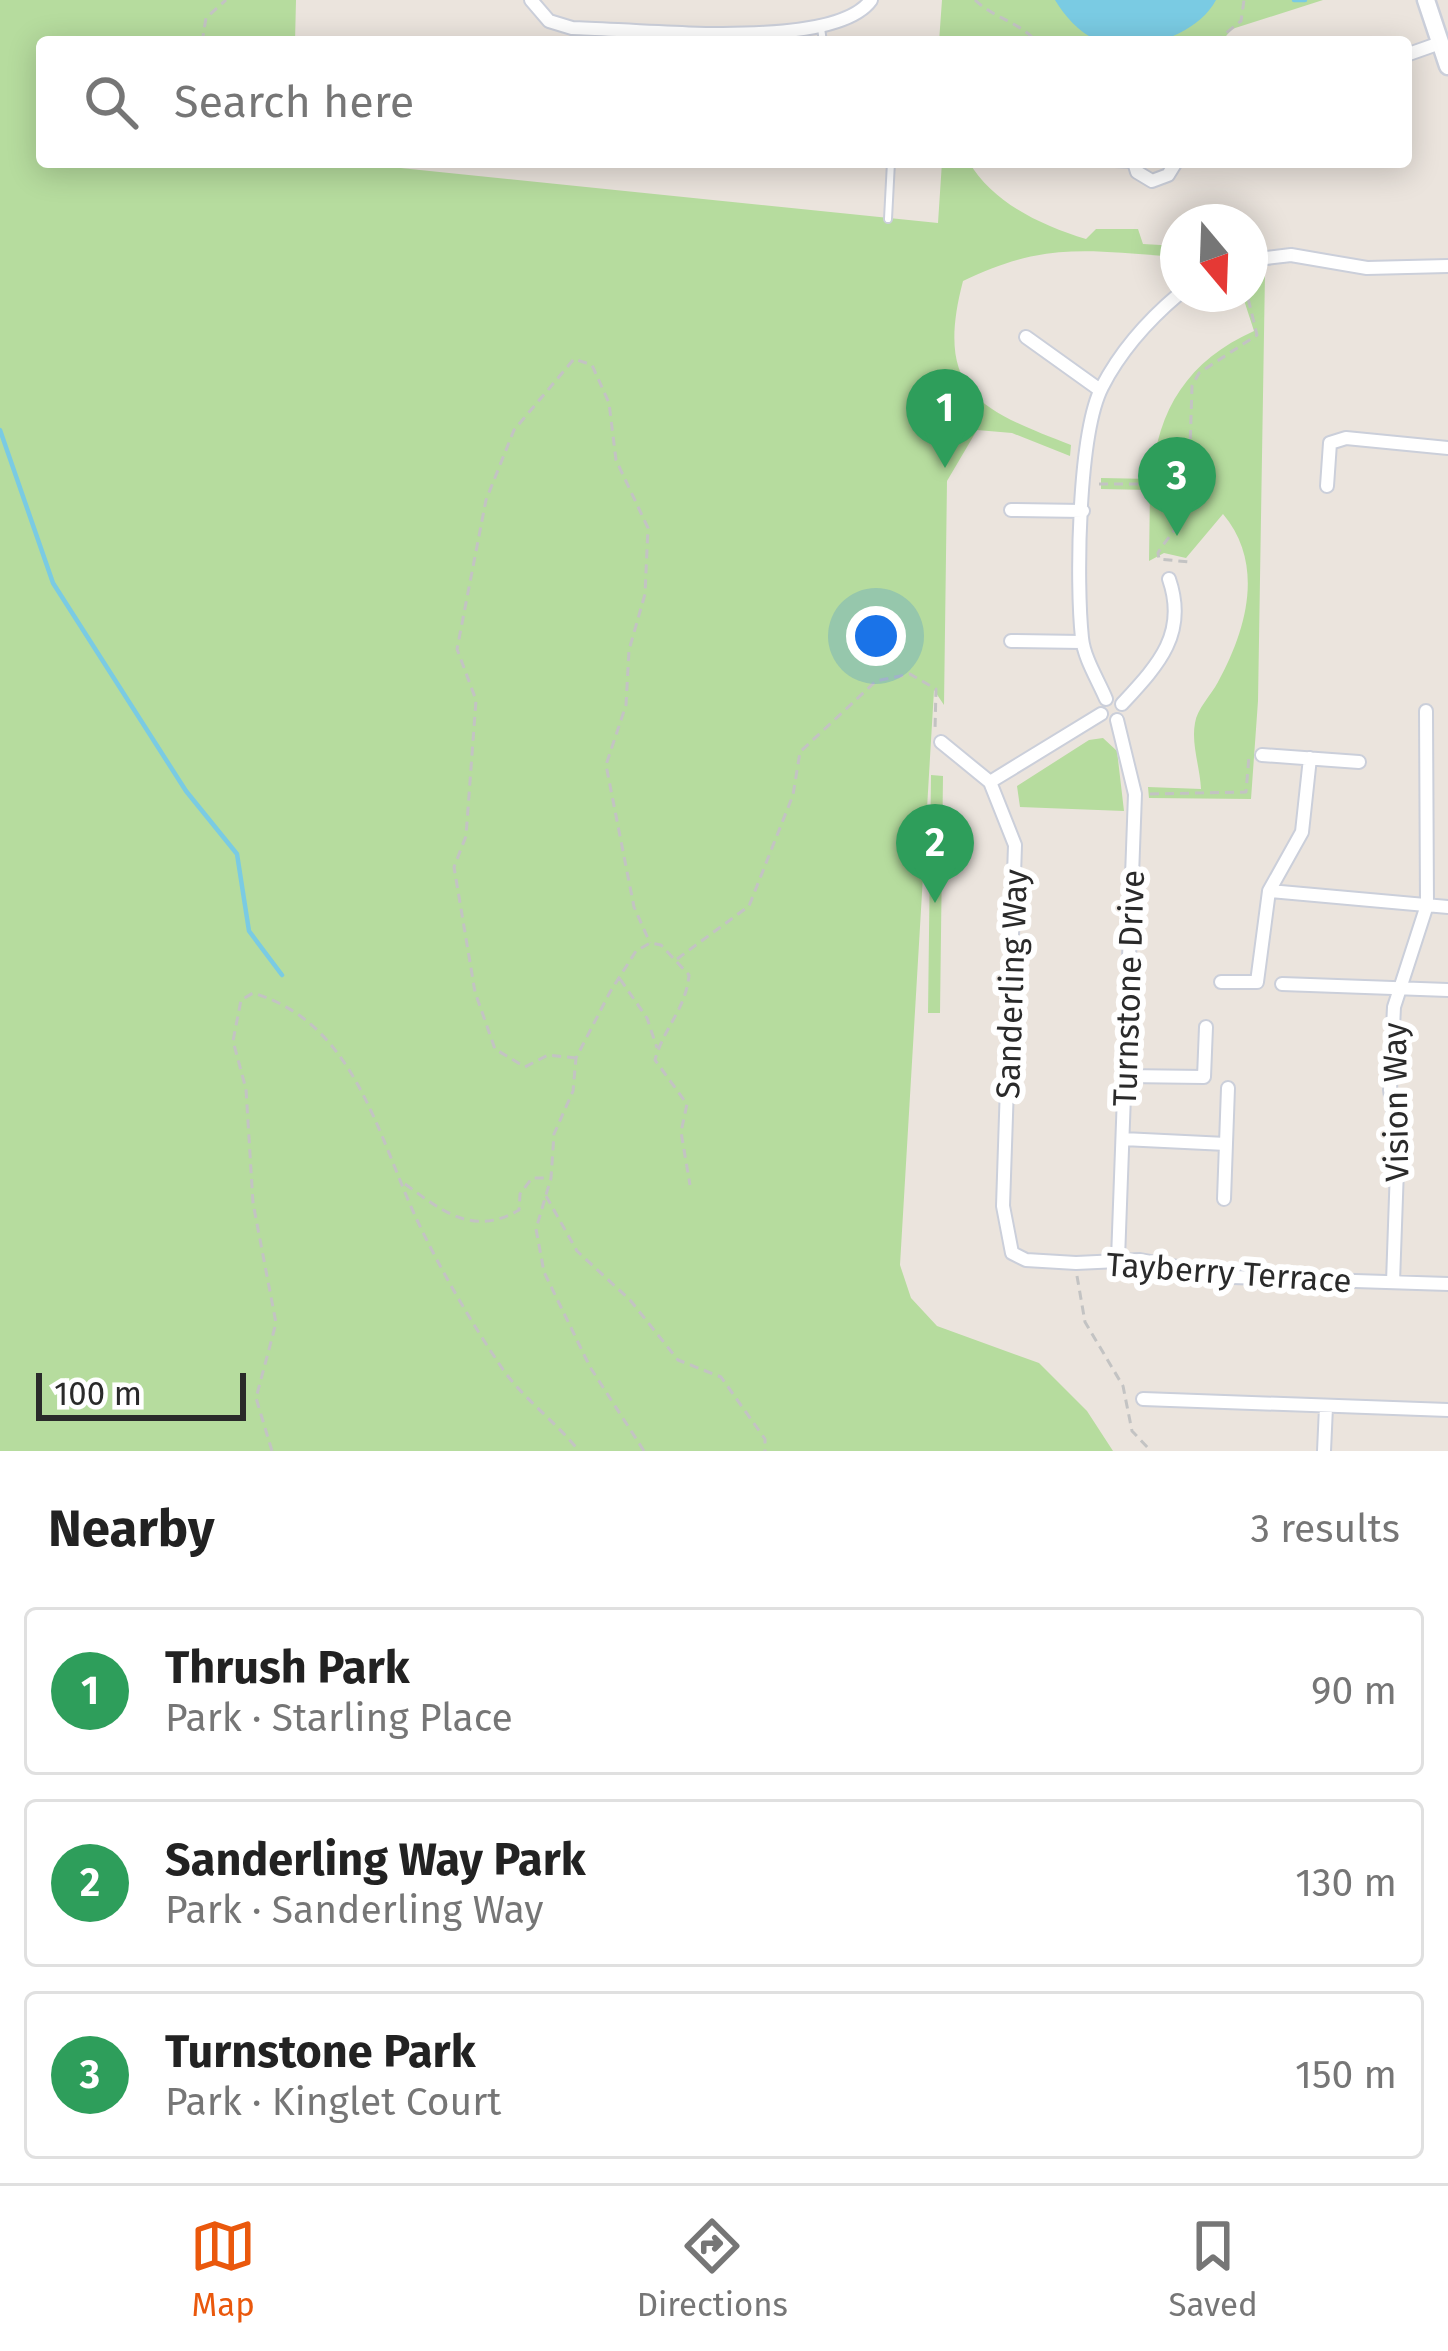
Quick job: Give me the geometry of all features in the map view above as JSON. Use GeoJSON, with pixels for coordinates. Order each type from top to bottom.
{"type":"FeatureCollection","features":[{"type":"Feature","properties":{"kind":"main road"},"geometry":{"type":"LineString","coordinates":[[1426,0],[1448,66]]}},
{"type":"Feature","properties":{"kind":"street"},"geometry":{"type":"LineString","coordinates":[[531,0],[548,21],[572,28],[822,35],[851,20],[871,0]]}},
{"type":"Feature","properties":{"kind":"street"},"geometry":{"type":"LineString","coordinates":[[1412,54],[1440,44]]}},
{"type":"Feature","properties":{"kind":"street"},"geometry":{"type":"LineString","coordinates":[[1139,168],[1152,181],[1172,168]]}},
{"type":"Feature","properties":{"kind":"street"},"geometry":{"type":"LineString","coordinates":[[1268,258],[1291,255],[1367,268],[1448,266]]}},
{"type":"Feature","properties":{"kind":"street"},"geometry":{"type":"LineString","coordinates":[[990,782],[1101,714],[1106,699],[1082,642],[1086,450],[1100,390],[1140,331],[1160,312]]}},
{"type":"Feature","properties":{"kind":"street"},"geometry":{"type":"LineString","coordinates":[[1026,337],[1100,390]]}},
{"type":"Feature","properties":{"kind":"street"},"geometry":{"type":"LineString","coordinates":[[1328,486],[1330,443],[1346,438],[1448,448]]}},
{"type":"Feature","properties":{"kind":"street"},"geometry":{"type":"LineString","coordinates":[[1011,510],[1083,511]]}},
{"type":"Feature","properties":{"kind":"street"},"geometry":{"type":"LineString","coordinates":[[1101,714],[1117,720],[1122,704],[1169,640],[1178,606],[1169,579]]}},
{"type":"Feature","properties":{"kind":"street"},"geometry":{"type":"LineString","coordinates":[[1011,641],[1082,642]]}},
{"type":"Feature","properties":{"kind":"street"},"geometry":{"type":"LineString","coordinates":[[1106,699],[1122,704]]}},
{"type":"Feature","properties":{"kind":"street","name":"Vision Way"},"geometry":{"type":"LineString","coordinates":[[1393,1282],[1398,1140],[1390,1090],[1396,988],[1420,938],[1427,905],[1426,711]]}},
{"type":"Feature","properties":{"kind":"street","name":"Turnstone Drive"},"geometry":{"type":"LineString","coordinates":[[1117,720],[1135,794],[1118,1259]]}},
{"type":"Feature","properties":{"kind":"street","name":"Sanderling Way"},"geometry":{"type":"LineString","coordinates":[[938,745],[990,782],[1015,845],[1003,1206],[1012,1253]]}},
{"type":"Feature","properties":{"kind":"street"},"geometry":{"type":"LineString","coordinates":[[1262,755],[1359,762]]}},
{"type":"Feature","properties":{"kind":"street"},"geometry":{"type":"LineString","coordinates":[[1221,982],[1257,982],[1268,891],[1302,832],[1310,758]]}},
{"type":"Feature","properties":{"kind":"street"},"geometry":{"type":"LineString","coordinates":[[1268,891],[1448,907]]}},
{"type":"Feature","properties":{"kind":"street"},"geometry":{"type":"LineString","coordinates":[[1282,984],[1448,990]]}},
{"type":"Feature","properties":{"kind":"street"},"geometry":{"type":"LineString","coordinates":[[1125,1076],[1204,1077],[1206,1027]]}},
{"type":"Feature","properties":{"kind":"street"},"geometry":{"type":"LineString","coordinates":[[1224,1199],[1228,1088]]}},
{"type":"Feature","properties":{"kind":"street"},"geometry":{"type":"LineString","coordinates":[[1123,1139],[1226,1144]]}},
{"type":"Feature","properties":{"kind":"street","name":"Tayberry Terrace"},"geometry":{"type":"LineString","coordinates":[[1012,1253],[1026,1260],[1076,1263],[1118,1259],[1232,1277],[1448,1284]]}},
{"type":"Feature","properties":{"kind":"street"},"geometry":{"type":"LineString","coordinates":[[1143,1399],[1448,1410]]}},
{"type":"Feature","properties":{"kind":"street"},"geometry":{"type":"LineString","coordinates":[[1324,1451],[1326,1407]]}},
{"type":"Feature","properties":{"kind":"lane"},"geometry":{"type":"LineString","coordinates":[[888,219],[891,168]]}},
{"type":"Feature","properties":{"kind":"path"},"geometry":{"type":"LineString","coordinates":[[203,36],[206,18],[226,0]]}},
{"type":"Feature","properties":{"kind":"path"},"geometry":{"type":"LineString","coordinates":[[975,0],[993,16],[1018,24],[1031,36]]}},
{"type":"Feature","properties":{"kind":"path"},"geometry":{"type":"LineString","coordinates":[[1222,36],[1241,21],[1244,0]]}},
{"type":"Feature","properties":{"kind":"path"},"geometry":{"type":"LineString","coordinates":[[1170,476],[1172,466],[1190,448],[1192,386],[1199,373],[1258,335],[1252,312]]}},
{"type":"Feature","properties":{"kind":"path"},"geometry":{"type":"LineString","coordinates":[[576,1058],[548,1055],[525,1067],[495,1049],[475,992],[454,866],[466,836],[476,700],[457,649],[486,500],[514,430],[574,359],[592,365],[609,403],[616,460],[648,528],[645,594],[629,650],[626,705],[606,765],[634,908],[650,944],[677,959],[689,975],[683,1010],[670,1021],[658,1050]]}},
{"type":"Feature","properties":{"kind":"path"},"geometry":{"type":"LineString","coordinates":[[1099,484],[1142,484],[1170,476],[1181,479],[1187,489],[1185,524],[1158,554],[1159,559],[1189,562]]}},
{"type":"Feature","properties":{"kind":"path"},"geometry":{"type":"LineString","coordinates":[[677,959],[749,906],[793,795],[800,752],[876,681],[910,674],[936,688],[938,745]]}},
{"type":"Feature","properties":{"kind":"path"},"geometry":{"type":"LineString","coordinates":[[1150,794],[1246,792],[1247,765]]}},
{"type":"Feature","properties":{"kind":"path"},"geometry":{"type":"LineString","coordinates":[[644,1451],[590,1367],[544,1272],[536,1229],[550,1178],[554,1134],[573,1091],[576,1058],[636,951],[650,944]]}},
{"type":"Feature","properties":{"kind":"path"},"geometry":{"type":"LineString","coordinates":[[620,979],[647,1018],[659,1069],[687,1104],[681,1132],[689,1185]]}},
{"type":"Feature","properties":{"kind":"path"},"geometry":{"type":"LineString","coordinates":[[272,1451],[256,1399],[276,1323],[253,1203],[246,1089],[233,1040],[241,1000],[253,993],[300,1010],[355,1076],[417,1219],[505,1372],[579,1451]]}},
{"type":"Feature","properties":{"kind":"path"},"geometry":{"type":"LineString","coordinates":[[404,1183],[453,1218],[485,1223],[519,1210],[520,1194],[532,1178],[550,1178]]}},
{"type":"Feature","properties":{"kind":"path"},"geometry":{"type":"LineString","coordinates":[[545,1196],[577,1251],[630,1300],[678,1360],[721,1377],[765,1439],[765,1451]]}},
{"type":"Feature","properties":{"kind":"path"},"geometry":{"type":"LineString","coordinates":[[1076,1274],[1085,1322],[1126,1392],[1132,1431],[1151,1451]]}},
{"type":"Feature","properties":{"kind":"green space"},"geometry":{"type":"Polygon","coordinates":[[[0,0],[296,0],[295,36],[36,36],[36,168],[401,168],[938,223],[942,168],[973,168],[1004,200],[1052,227],[1086,239],[1096,229],[1138,229],[1143,244],[1160,245],[1160,256],[1093,251],[1043,254],[963,281],[955,349],[960,372],[972,392],[1012,420],[1071,445],[1070,456],[1012,433],[977,430],[947,481],[944,705],[934,690],[900,1265],[911,1298],[937,1326],[1039,1363],[1087,1411],[1113,1451],[0,1451],[0,0]]]}},
{"type":"Feature","properties":{"kind":"green space"},"geometry":{"type":"Polygon","coordinates":[[[942,0],[1323,0],[1232,29],[1226,36],[939,36],[942,0]]]}},
{"type":"Feature","properties":{"kind":"green space"},"geometry":{"type":"Polygon","coordinates":[[[1248,312],[1264,312],[1258,701],[1251,799],[1149,798],[1148,787],[1201,789],[1195,723],[1237,640],[1248,575],[1236,533],[1223,514],[1186,558],[1164,553],[1149,561],[1150,490],[1101,489],[1101,478],[1152,479],[1161,430],[1180,390],[1211,357],[1254,331],[1248,312]]]}},
{"type":"Feature","properties":{"kind":"green space"},"geometry":{"type":"Polygon","coordinates":[[[1103,738],[1117,751],[1124,811],[1020,807],[1017,786],[1089,740],[1103,738]]]}},
{"type":"Feature","properties":{"kind":"green space"},"geometry":{"type":"Polygon","coordinates":[[[931,775],[943,776],[940,1013],[928,1013],[931,775]]]}},
{"type":"Feature","properties":{"kind":"water"},"geometry":{"type":"Polygon","coordinates":[[[1055,0],[1216,0],[1195,24],[1173,36],[1089,36],[1055,0]]]}},
{"type":"Feature","properties":{"kind":"waterway"},"geometry":{"type":"LineString","coordinates":[[1294,0],[1305,0]]}},
{"type":"Feature","properties":{"kind":"waterway"},"geometry":{"type":"LineString","coordinates":[[0,430],[53,583],[186,791],[237,854],[249,931],[282,975]]}},
{"type":"Feature","properties":{"kind":"place","name":"Thrush Park"},"geometry":{"type":"Point","coordinates":[945,468]}},
{"type":"Feature","properties":{"kind":"place","name":"Turnstone Park"},"geometry":{"type":"Point","coordinates":[1177,536]}},
{"type":"Feature","properties":{"kind":"place","name":"Sanderling Way Park"},"geometry":{"type":"Point","coordinates":[935,903]}}]}
